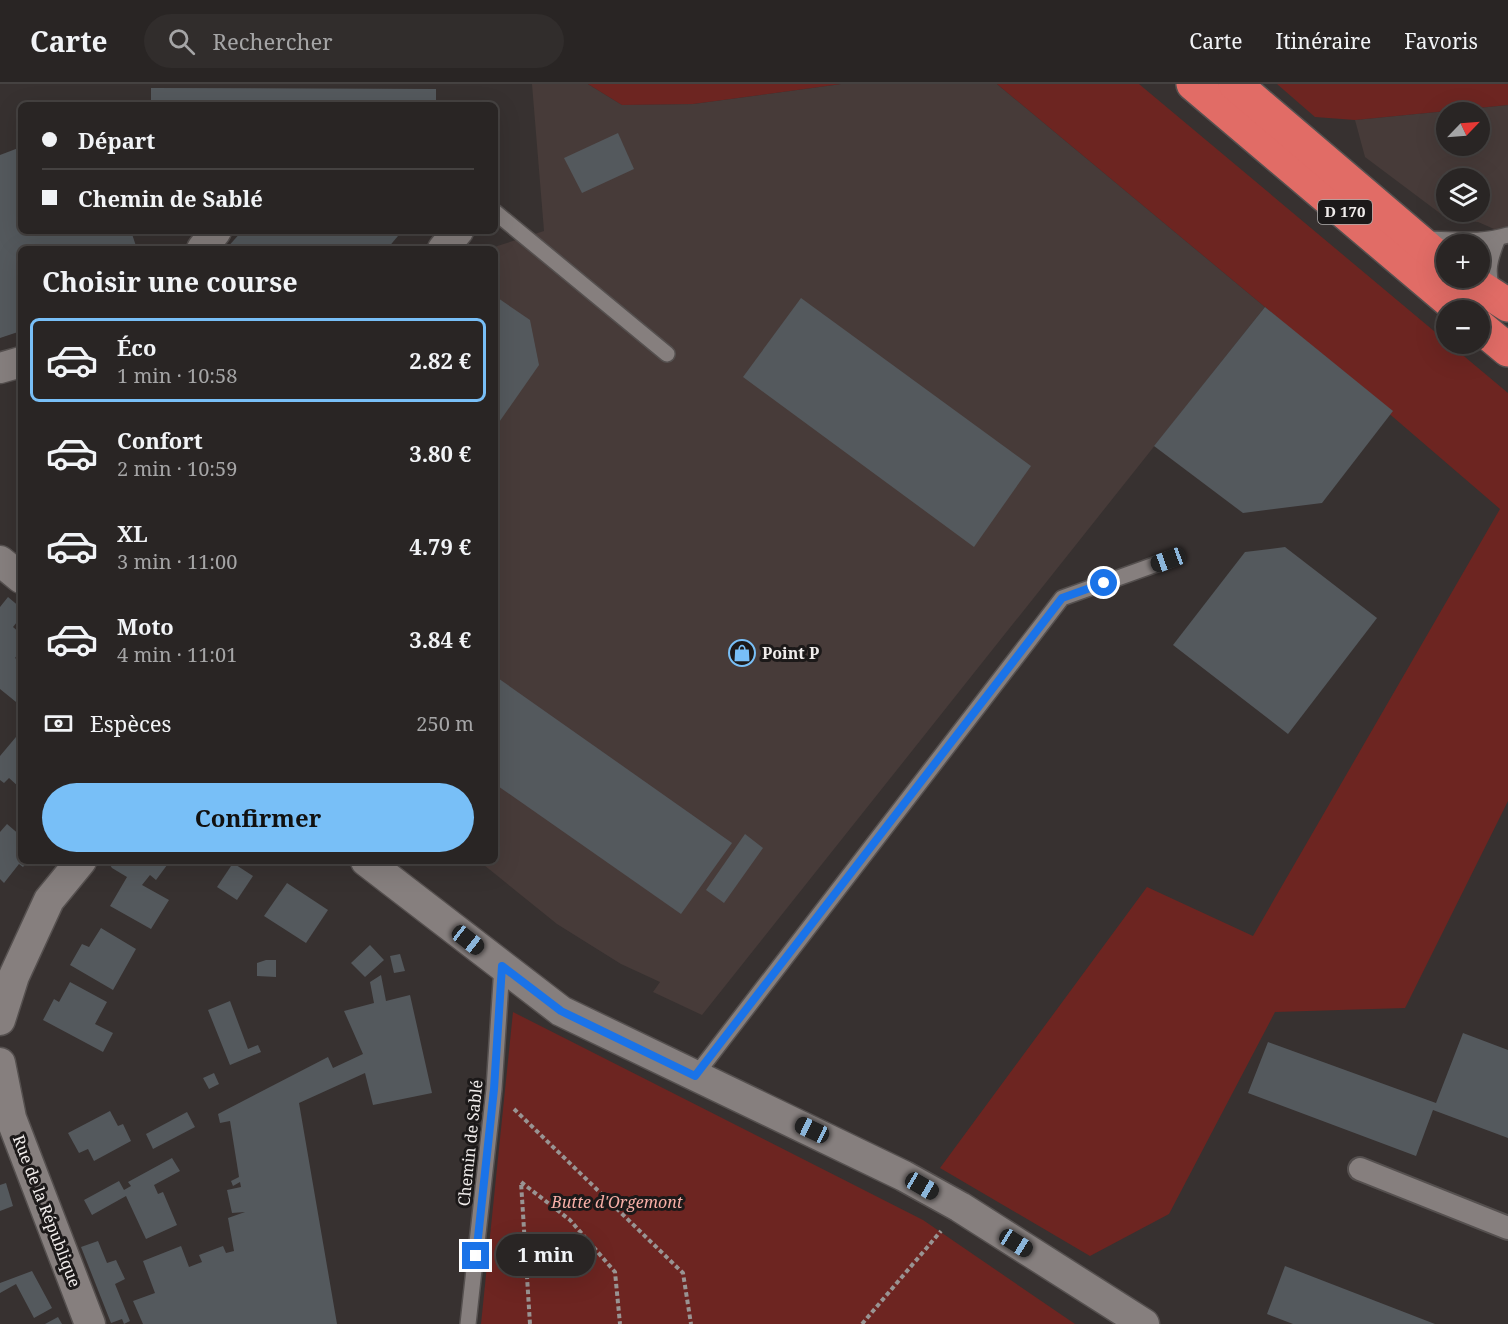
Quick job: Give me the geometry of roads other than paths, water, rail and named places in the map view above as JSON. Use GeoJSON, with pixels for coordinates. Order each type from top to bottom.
{"type":"FeatureCollection","features":[{"type":"Feature","properties":{"kind":"highway","name":"D 170"},"geometry":{"type":"LineString","coordinates":[[1193,84],[1269,129],[1436,256]]}},
{"type":"Feature","properties":{"kind":"highway","name":"D 170"},"geometry":{"type":"LineString","coordinates":[[1235,84],[1269,129],[1449,300]]}},
{"type":"Feature","properties":{"kind":"highway"},"geometry":{"type":"LineString","coordinates":[[1482,288],[1502,301]]}},
{"type":"Feature","properties":{"kind":"highway"},"geometry":{"type":"LineString","coordinates":[[1490,335],[1508,350]]}},
{"type":"Feature","properties":{"kind":"street"},"geometry":{"type":"LineString","coordinates":[[204,246],[214,234]]}},
{"type":"Feature","properties":{"kind":"street"},"geometry":{"type":"LineString","coordinates":[[446,246],[456,234]]}},
{"type":"Feature","properties":{"kind":"street"},"geometry":{"type":"LineString","coordinates":[[0,368],[18,363]]}},
{"type":"Feature","properties":{"kind":"street"},"geometry":{"type":"LineString","coordinates":[[0,561],[18,576]]}},
{"type":"Feature","properties":{"kind":"street"},"geometry":{"type":"LineString","coordinates":[[0,1020],[14,976],[49,900],[79,864]]}},
{"type":"Feature","properties":{"kind":"street"},"geometry":{"type":"LineString","coordinates":[[370,864],[561,1011],[851,1148],[960,1207],[1144,1324]]}},
{"type":"Feature","properties":{"kind":"street","name":"Rue de la République"},"geometry":{"type":"LineString","coordinates":[[0,1063],[11,1118],[90,1324]]}},
{"type":"Feature","properties":{"kind":"street"},"geometry":{"type":"LineString","coordinates":[[1360,1169],[1508,1228]]}},
{"type":"Feature","properties":{"kind":"lane"},"geometry":{"type":"LineString","coordinates":[[498,214],[667,354]]}},
{"type":"Feature","properties":{"kind":"lane"},"geometry":{"type":"LineString","coordinates":[[1416,239],[1452,242],[1503,237]]}},
{"type":"Feature","properties":{"kind":"lane"},"geometry":{"type":"LineString","coordinates":[[1502,301],[1488,279],[1489,259],[1503,237]]}},
{"type":"Feature","properties":{"kind":"lane"},"geometry":{"type":"LineString","coordinates":[[695,1076],[1062,598],[1168,560]]}},
{"type":"Feature","properties":{"kind":"lane","name":"Chemin de Sablé"},"geometry":{"type":"LineString","coordinates":[[468,1324],[494,1089],[502,966]]}},
{"type":"Feature","properties":{"kind":"place","name":"Point P"},"geometry":{"type":"Point","coordinates":[742,653]}},
{"type":"Feature","properties":{"kind":"park label","name":"Butte d'Orgemont"},"geometry":{"type":"Point","coordinates":[617,1202]}}]}
